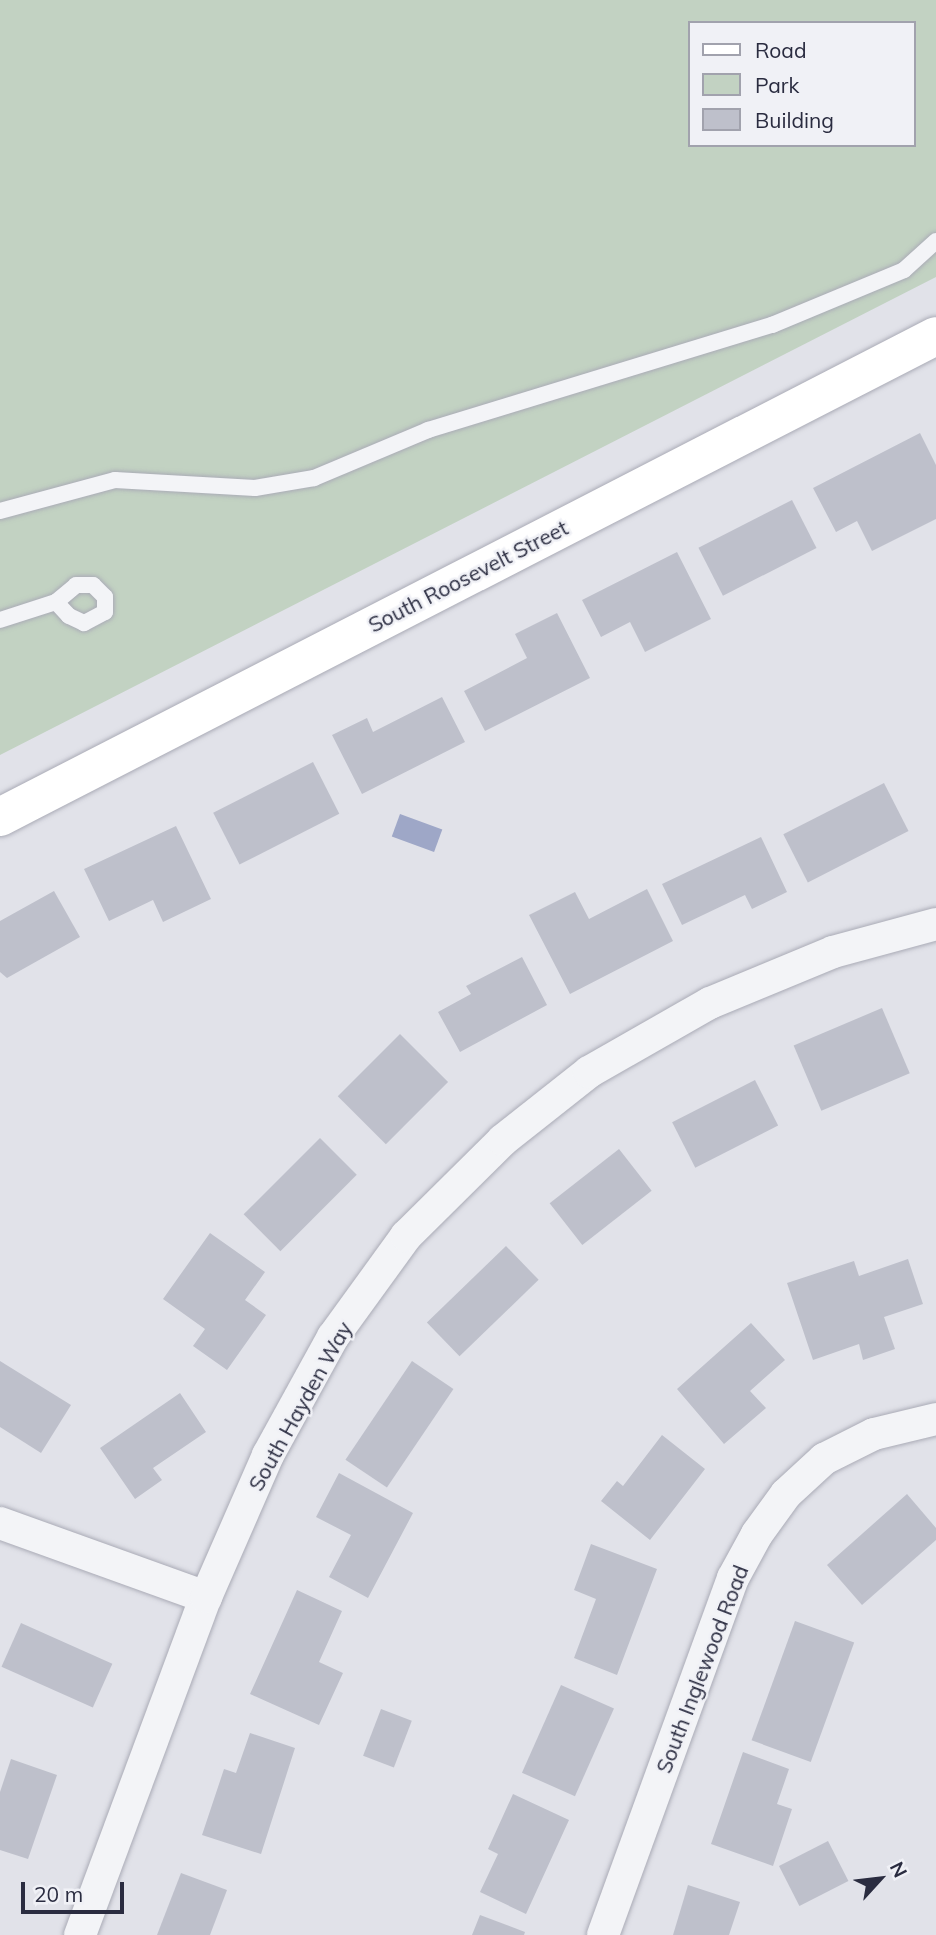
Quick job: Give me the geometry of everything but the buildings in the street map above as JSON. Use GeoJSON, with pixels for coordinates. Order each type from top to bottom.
{"type":"FeatureCollection","features":[{"type":"Feature","properties":{"kind":"street","name":"South Roosevelt Street"},"geometry":{"type":"LineString","coordinates":[[0,817],[936,336]]}},
{"type":"Feature","properties":{"kind":"street","name":"South Hayden Way"},"geometry":{"type":"LineString","coordinates":[[80,1935],[206,1597],[268,1455],[333,1337],[406,1236],[503,1140],[589,1072],[710,1003],[833,952],[936,924]]}},
{"type":"Feature","properties":{"kind":"street","name":"South Inglewood Road"},"geometry":{"type":"LineString","coordinates":[[603,1935],[733,1578],[757,1534],[786,1494],[824,1459],[874,1434],[936,1419]]}},
{"type":"Feature","properties":{"kind":"street"},"geometry":{"type":"LineString","coordinates":[[0,1523],[206,1597]]}},
{"type":"Feature","properties":{"kind":"lane"},"geometry":{"type":"LineString","coordinates":[[0,511],[115,480],[254,488],[314,478],[428,430],[772,326],[904,270],[936,241]]}},
{"type":"Feature","properties":{"kind":"lane"},"geometry":{"type":"LineString","coordinates":[[0,620],[56,602]]}},
{"type":"Feature","properties":{"kind":"green space"},"geometry":{"type":"Polygon","coordinates":[[[0,0],[936,0],[936,277],[0,755],[0,0]]]}},
{"type":"Feature","properties":{"kind":"water"},"geometry":{"type":"Polygon","coordinates":[[[400,814],[442,829],[434,852],[392,837],[400,814]]]}}]}
